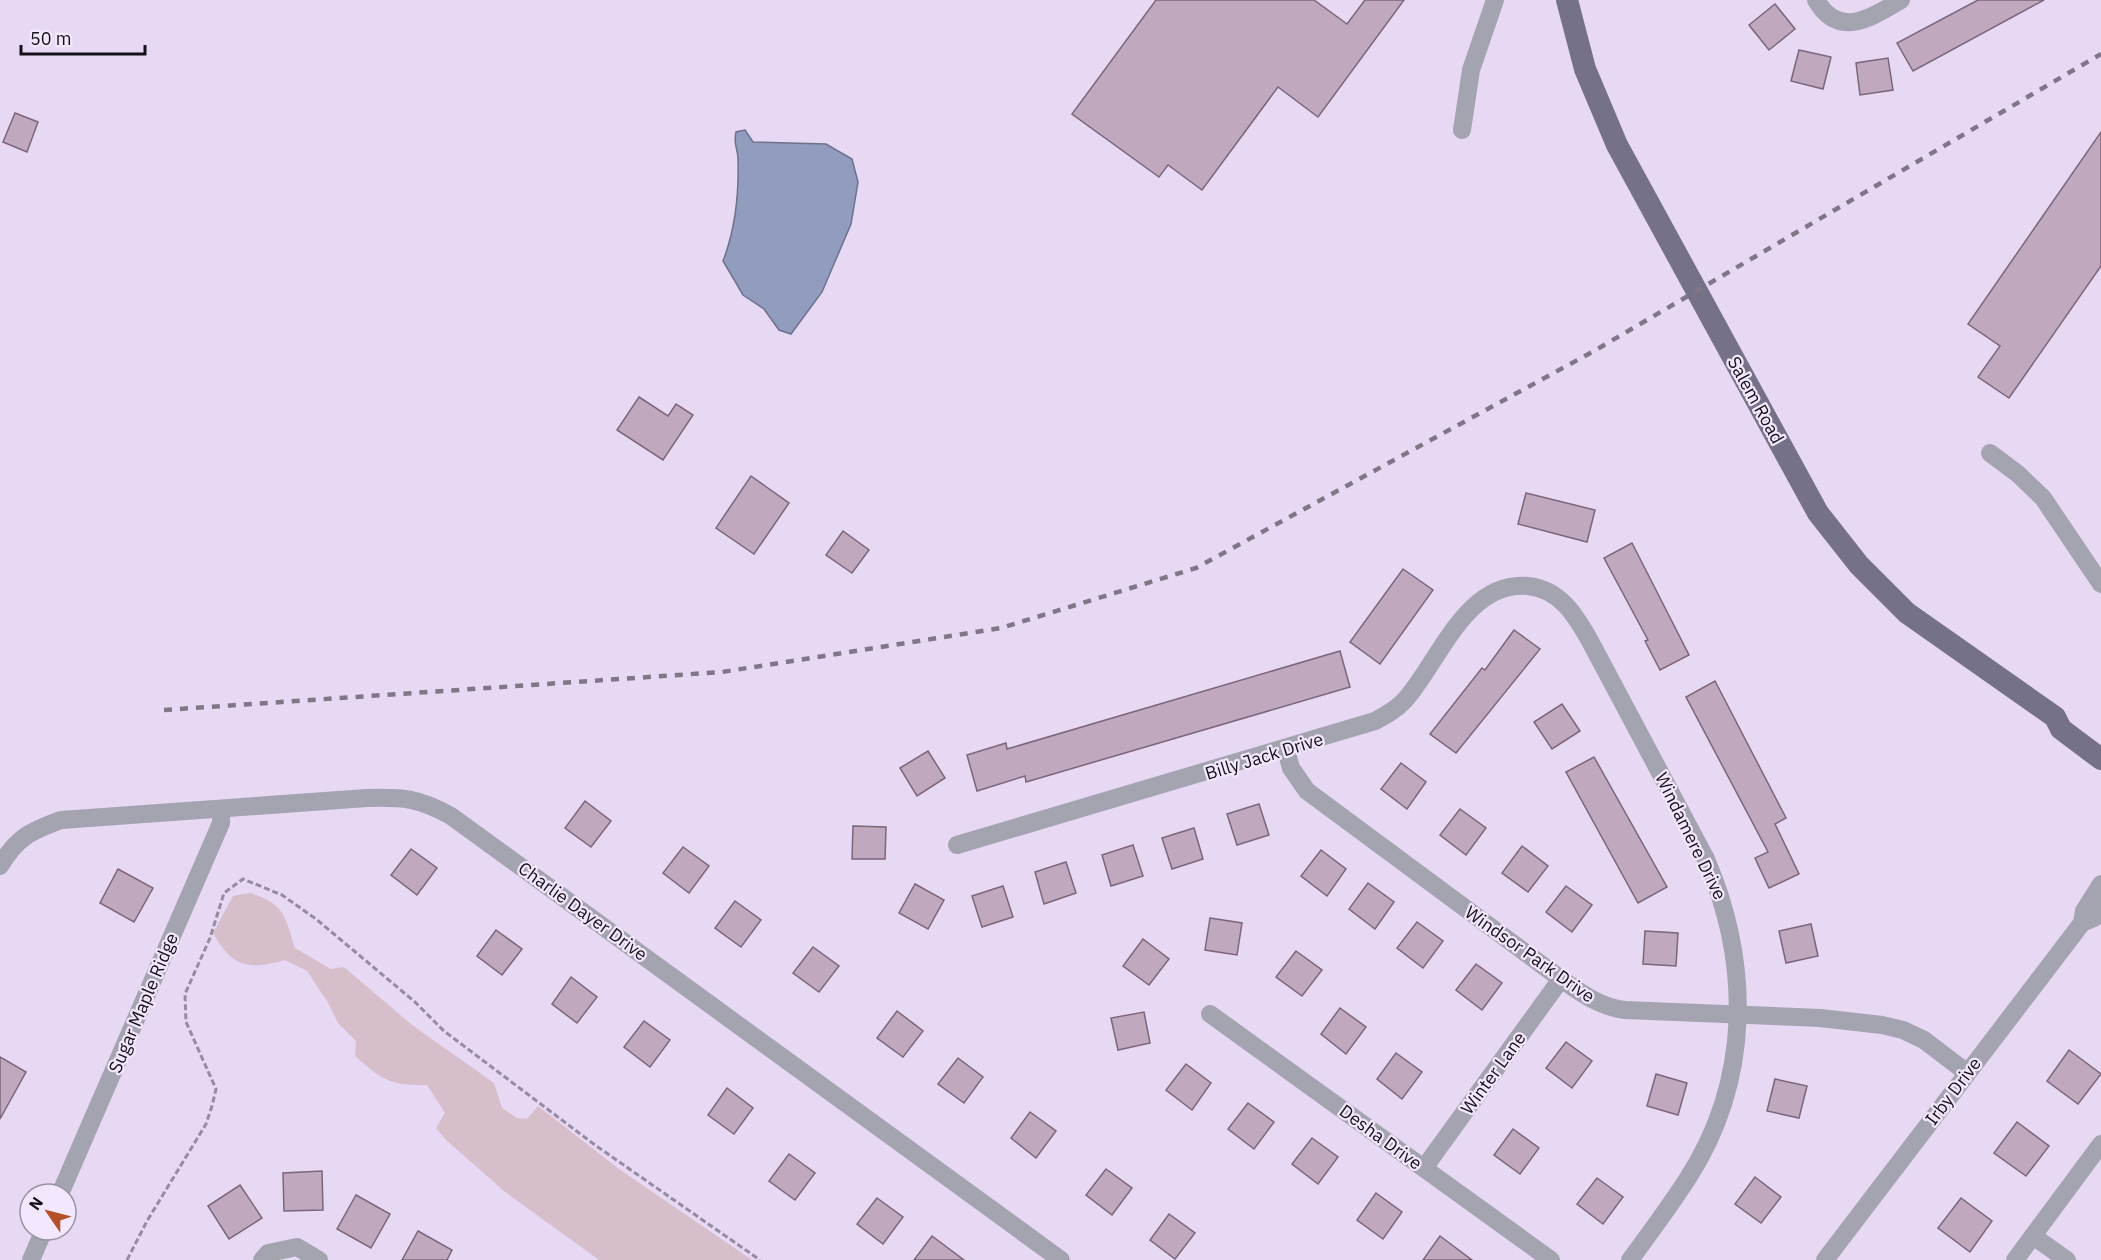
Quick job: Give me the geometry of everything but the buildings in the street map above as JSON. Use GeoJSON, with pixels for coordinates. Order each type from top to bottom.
{"type":"FeatureCollection","features":[{"type":"Feature","properties":{"kind":"main road","name":"Salem Road"},"geometry":{"type":"LineString","coordinates":[[1567,0],[1585,69],[1617,145],[1656,221],[1818,513],[1859,565],[1907,613],[2055,717],[2067,719],[2101,740]]}},
{"type":"Feature","properties":{"kind":"main road","name":"Salem Road"},"geometry":{"type":"LineString","coordinates":[[2055,717],[2061,729],[2101,759]]}},
{"type":"Feature","properties":{"kind":"street"},"geometry":{"type":"LineString","coordinates":[[1462,130],[1471,70],[1495,0]]}},
{"type":"Feature","properties":{"kind":"street"},"geometry":{"type":"LineString","coordinates":[[1818,4],[1834,18],[1854,23],[1867,19],[1901,0]]}},
{"type":"Feature","properties":{"kind":"street"},"geometry":{"type":"LineString","coordinates":[[1990,453],[2043,498],[2101,584]]}},
{"type":"Feature","properties":{"kind":"street","name":"Billy Jack Drive"},"geometry":{"type":"LineString","coordinates":[[957,845],[1286,750],[1375,721],[1404,702],[1471,610],[1485,597],[1518,585]]}},
{"type":"Feature","properties":{"kind":"street","name":"Windamere Drive"},"geometry":{"type":"LineString","coordinates":[[1518,585],[1534,587],[1549,593],[1564,602],[1577,618],[1701,849],[1721,893],[1736,956],[1738,1016],[1734,1061],[1728,1091],[1715,1125],[1689,1177],[1630,1260]]}},
{"type":"Feature","properties":{"kind":"street","name":"Windsor Park Drive"},"geometry":{"type":"LineString","coordinates":[[1286,750],[1291,768],[1307,791],[1561,979],[1610,1008],[1738,1016],[1820,1018],[1904,1030],[1924,1040],[1966,1072]]}},
{"type":"Feature","properties":{"kind":"street","name":"Charlie Dayer Drive"},"geometry":{"type":"LineString","coordinates":[[0,866],[7,854],[29,832],[61,820],[397,798],[425,802],[451,816],[1061,1260]]}},
{"type":"Feature","properties":{"kind":"street","name":"Sugar Maple Ridge"},"geometry":{"type":"LineString","coordinates":[[65,1182],[220,823],[221,810]]}},
{"type":"Feature","properties":{"kind":"street","name":"Irby Drive"},"geometry":{"type":"LineString","coordinates":[[1825,1260],[1966,1072],[2082,923],[2084,911],[2101,884]]}},
{"type":"Feature","properties":{"kind":"street","name":"Irby Drive"},"geometry":{"type":"LineString","coordinates":[[2082,923],[2094,918],[2101,909]]}},
{"type":"Feature","properties":{"kind":"street","name":"Winter Lane"},"geometry":{"type":"LineString","coordinates":[[1424,1168],[1561,979]]}},
{"type":"Feature","properties":{"kind":"street","name":"Desha Drive"},"geometry":{"type":"LineString","coordinates":[[1210,1014],[1551,1260]]}},
{"type":"Feature","properties":{"kind":"street"},"geometry":{"type":"LineString","coordinates":[[2015,1260],[2101,1144]]}},
{"type":"Feature","properties":{"kind":"street"},"geometry":{"type":"LineString","coordinates":[[2033,1236],[2067,1260]]}},
{"type":"Feature","properties":{"kind":"street"},"geometry":{"type":"LineString","coordinates":[[31,1260],[39,1242]]}},
{"type":"Feature","properties":{"kind":"street"},"geometry":{"type":"LineString","coordinates":[[262,1260],[268,1253],[297,1247],[319,1260]]}},
{"type":"Feature","properties":{"kind":"path"},"geometry":{"type":"LineString","coordinates":[[127,1260],[147,1221],[206,1124],[212,1106],[216,1089],[186,1022],[185,994],[210,938],[224,893],[243,879],[282,895],[316,920],[415,1002],[444,1031],[595,1145],[760,1260]]}},
{"type":"Feature","properties":{"kind":"shaded area"},"geometry":{"type":"Polygon","coordinates":[[[250,893],[270,901],[282,912],[295,948],[331,969],[344,967],[412,1025],[494,1083],[502,1108],[517,1118],[527,1119],[538,1106],[619,1169],[752,1260],[599,1260],[504,1191],[446,1140],[436,1128],[445,1113],[427,1085],[396,1083],[388,1080],[355,1056],[356,1041],[338,1023],[327,1001],[307,971],[285,960],[261,965],[243,963],[235,960],[220,945],[213,933],[233,896],[250,893]]]}},
{"type":"Feature","properties":{"kind":"water"},"geometry":{"type":"Polygon","coordinates":[[[745,130],[753,142],[826,144],[852,159],[858,182],[851,224],[822,292],[791,334],[779,330],[764,309],[743,295],[723,261],[731,237],[737,198],[738,159],[735,136],[736,132],[745,130]]]}},
{"type":"Feature","properties":{"kind":"railway"},"geometry":{"type":"LineString","coordinates":[[164,710],[722,672],[1001,628],[1196,568],[1594,351],[2101,54]]}}]}
